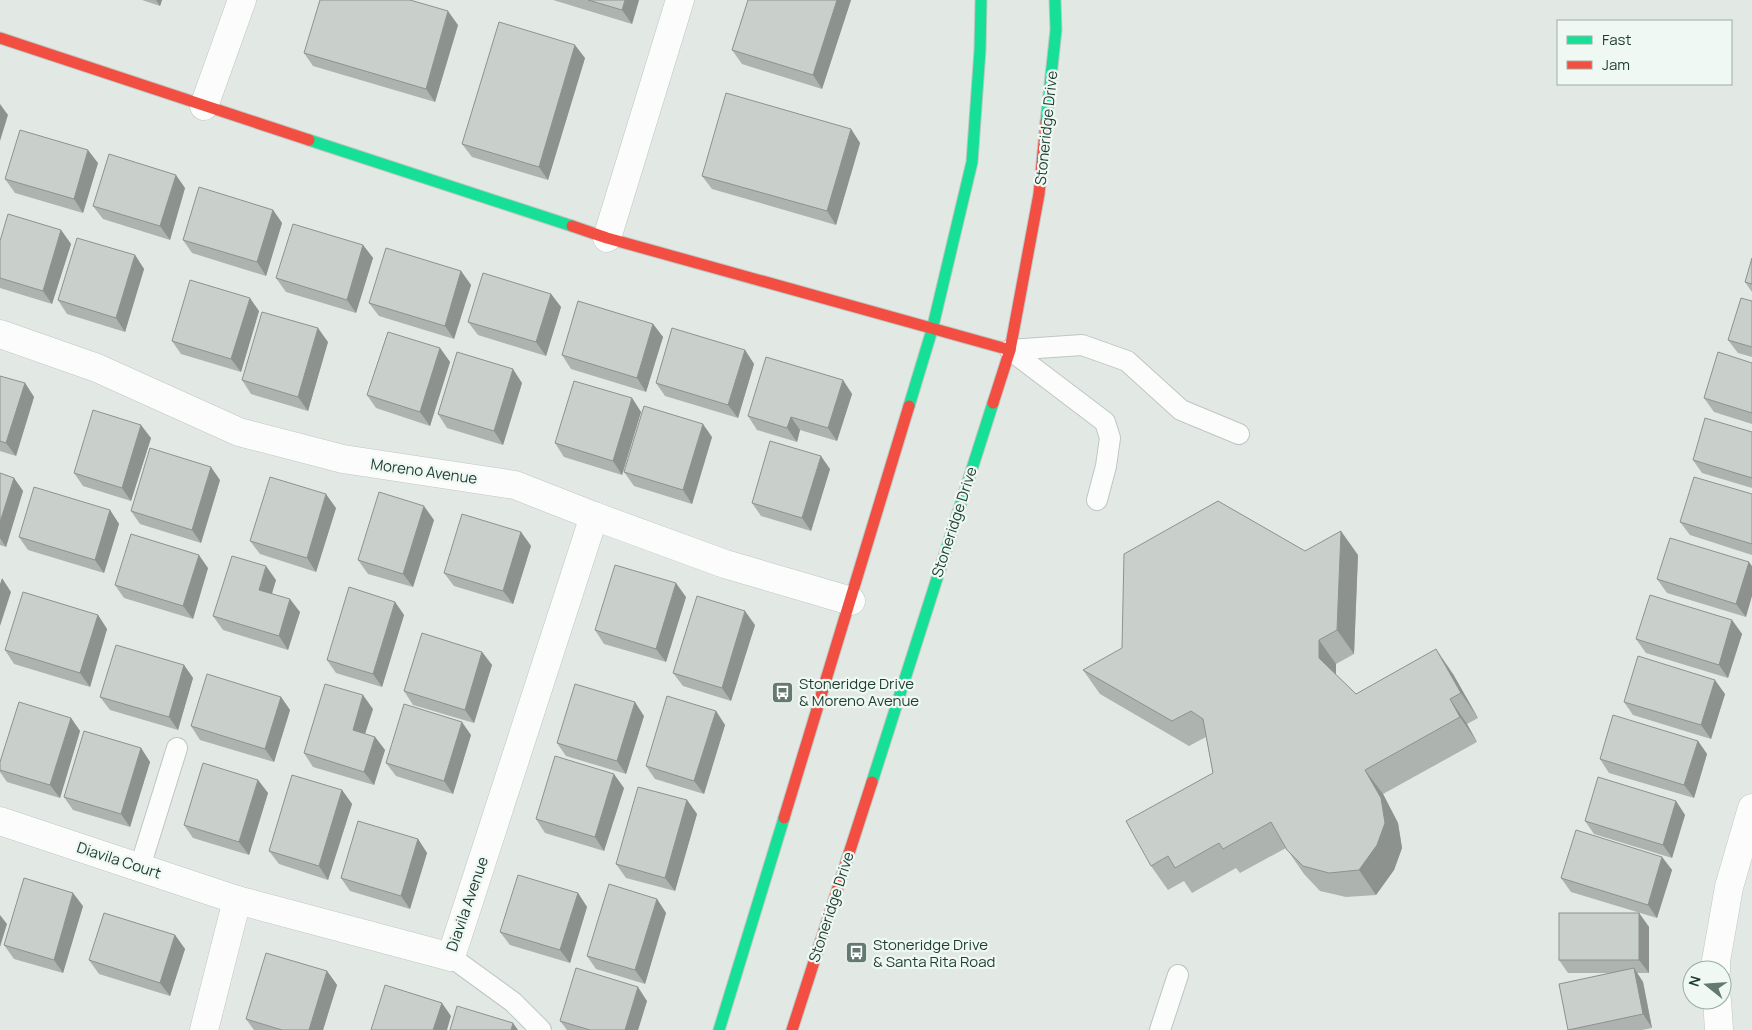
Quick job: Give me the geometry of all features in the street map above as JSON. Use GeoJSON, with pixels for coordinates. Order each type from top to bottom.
{"type":"FeatureCollection","features":[{"type":"Feature","properties":{"kind":"main road"},"geometry":{"type":"LineString","coordinates":[[719,1030],[932,330],[972,162],[980,50],[981,0]]}},
{"type":"Feature","properties":{"kind":"main road","name":"Stoneridge Drive"},"geometry":{"type":"LineString","coordinates":[[792,1030],[1010,350],[1039,194],[1056,30],[1054,0]]}},
{"type":"Feature","properties":{"kind":"main road"},"geometry":{"type":"LineString","coordinates":[[0,38],[607,238],[932,330],[1010,350]]}},
{"type":"Feature","properties":{"kind":"street"},"geometry":{"type":"LineString","coordinates":[[204,106],[242,0]]}},
{"type":"Feature","properties":{"kind":"street"},"geometry":{"type":"LineString","coordinates":[[607,238],[680,0]]}},
{"type":"Feature","properties":{"kind":"street","name":"Moreno Avenue"},"geometry":{"type":"LineString","coordinates":[[0,334],[97,368],[239,432],[344,460],[515,484],[594,516],[725,564],[851,601]]}},
{"type":"Feature","properties":{"kind":"street","name":"Diavila Avenue"},"geometry":{"type":"LineString","coordinates":[[237,900],[451,957],[594,516]]}},
{"type":"Feature","properties":{"kind":"street"},"geometry":{"type":"LineString","coordinates":[[1716,960],[1729,887],[1752,808]]}},
{"type":"Feature","properties":{"kind":"street","name":"Diavila Court"},"geometry":{"type":"LineString","coordinates":[[0,820],[237,900]]}},
{"type":"Feature","properties":{"kind":"street"},"geometry":{"type":"LineString","coordinates":[[204,1030],[237,900]]}},
{"type":"Feature","properties":{"kind":"street"},"geometry":{"type":"LineString","coordinates":[[1718,1010],[1719,1030]]}},
{"type":"Feature","properties":{"kind":"lane"},"geometry":{"type":"LineString","coordinates":[[1010,350],[1082,345],[1118,357],[1127,361],[1181,410],[1239,434]]}},
{"type":"Feature","properties":{"kind":"lane"},"geometry":{"type":"LineString","coordinates":[[1010,350],[1105,422],[1110,438],[1106,466],[1097,500]]}},
{"type":"Feature","properties":{"kind":"lane"},"geometry":{"type":"LineString","coordinates":[[140,867],[177,748]]}},
{"type":"Feature","properties":{"kind":"lane"},"geometry":{"type":"LineString","coordinates":[[451,957],[513,1002],[541,1030]]}},
{"type":"Feature","properties":{"kind":"lane"},"geometry":{"type":"LineString","coordinates":[[1160,1030],[1178,975]]}},
{"type":"Feature","properties":{"kind":"building"},"geometry":{"type":"Polygon","coordinates":[[[320,0],[410,0],[448,11],[426,89],[304,53],[320,0]]]}},
{"type":"Feature","properties":{"kind":"building"},"geometry":{"type":"Polygon","coordinates":[[[588,0],[625,0],[622,10],[588,0]]]}},
{"type":"Feature","properties":{"kind":"building"},"geometry":{"type":"Polygon","coordinates":[[[748,0],[837,0],[813,75],[732,50],[748,0]]]}},
{"type":"Feature","properties":{"kind":"building"},"geometry":{"type":"Polygon","coordinates":[[[499,22],[575,45],[539,167],[462,144],[499,22]]]}},
{"type":"Feature","properties":{"kind":"building"},"geometry":{"type":"Polygon","coordinates":[[[726,93],[851,129],[827,211],[702,176],[726,93]]]}},
{"type":"Feature","properties":{"kind":"building"},"geometry":{"type":"Polygon","coordinates":[[[20,130],[88,150],[74,199],[5,179],[20,130]]]}},
{"type":"Feature","properties":{"kind":"building"},"geometry":{"type":"Polygon","coordinates":[[[109,154],[176,175],[160,226],[93,206],[109,154]]]}},
{"type":"Feature","properties":{"kind":"building"},"geometry":{"type":"Polygon","coordinates":[[[199,187],[273,210],[257,262],[183,240],[199,187]]]}},
{"type":"Feature","properties":{"kind":"building"},"geometry":{"type":"Polygon","coordinates":[[[8,214],[61,230],[43,291],[0,278],[0,241],[8,214]]]}},
{"type":"Feature","properties":{"kind":"building"},"geometry":{"type":"Polygon","coordinates":[[[293,224],[363,245],[347,300],[276,278],[293,224]]]}},
{"type":"Feature","properties":{"kind":"building"},"geometry":{"type":"Polygon","coordinates":[[[77,238],[135,255],[116,318],[58,300],[77,238]]]}},
{"type":"Feature","properties":{"kind":"building"},"geometry":{"type":"Polygon","coordinates":[[[386,248],[461,271],[445,326],[369,303],[386,248]]]}},
{"type":"Feature","properties":{"kind":"building"},"geometry":{"type":"Polygon","coordinates":[[[1752,258],[1752,284],[1745,282],[1752,258]]]}},
{"type":"Feature","properties":{"kind":"building"},"geometry":{"type":"Polygon","coordinates":[[[483,273],[551,294],[536,342],[468,322],[483,273]]]}},
{"type":"Feature","properties":{"kind":"building"},"geometry":{"type":"Polygon","coordinates":[[[190,280],[250,298],[231,359],[172,341],[190,280]]]}},
{"type":"Feature","properties":{"kind":"building"},"geometry":{"type":"Polygon","coordinates":[[[1741,298],[1752,301],[1752,347],[1728,340],[1741,298]]]}},
{"type":"Feature","properties":{"kind":"building"},"geometry":{"type":"Polygon","coordinates":[[[578,301],[653,324],[637,378],[562,355],[578,301]]]}},
{"type":"Feature","properties":{"kind":"building"},"geometry":{"type":"Polygon","coordinates":[[[262,312],[318,328],[298,397],[242,380],[262,312]]]}},
{"type":"Feature","properties":{"kind":"building"},"geometry":{"type":"Polygon","coordinates":[[[672,328],[745,350],[728,405],[656,383],[672,328]]]}},
{"type":"Feature","properties":{"kind":"building"},"geometry":{"type":"Polygon","coordinates":[[[388,332],[440,348],[420,412],[367,395],[388,332]]]}},
{"type":"Feature","properties":{"kind":"building"},"geometry":{"type":"Polygon","coordinates":[[[457,352],[513,369],[494,431],[438,414],[457,352]]]}},
{"type":"Feature","properties":{"kind":"building"},"geometry":{"type":"Polygon","coordinates":[[[1718,352],[1752,363],[1752,413],[1704,398],[1718,352]]]}},
{"type":"Feature","properties":{"kind":"building"},"geometry":{"type":"Polygon","coordinates":[[[766,357],[843,380],[828,428],[791,417],[787,428],[748,416],[766,357]]]}},
{"type":"Feature","properties":{"kind":"building"},"geometry":{"type":"Polygon","coordinates":[[[0,376],[25,383],[6,443],[0,441],[0,376]]]}},
{"type":"Feature","properties":{"kind":"building"},"geometry":{"type":"Polygon","coordinates":[[[574,381],[632,398],[613,461],[555,443],[574,381]]]}},
{"type":"Feature","properties":{"kind":"building"},"geometry":{"type":"Polygon","coordinates":[[[644,406],[703,424],[683,490],[624,472],[644,406]]]}},
{"type":"Feature","properties":{"kind":"building"},"geometry":{"type":"Polygon","coordinates":[[[93,410],[141,425],[122,488],[74,473],[93,410]]]}},
{"type":"Feature","properties":{"kind":"building"},"geometry":{"type":"Polygon","coordinates":[[[1705,418],[1752,432],[1752,478],[1693,460],[1705,418]]]}},
{"type":"Feature","properties":{"kind":"building"},"geometry":{"type":"Polygon","coordinates":[[[770,441],[821,456],[802,518],[752,503],[770,441]]]}},
{"type":"Feature","properties":{"kind":"building"},"geometry":{"type":"Polygon","coordinates":[[[150,448],[211,467],[192,530],[131,511],[150,448]]]}},
{"type":"Feature","properties":{"kind":"building"},"geometry":{"type":"Polygon","coordinates":[[[0,473],[14,478],[0,522],[0,473]]]}},
{"type":"Feature","properties":{"kind":"building"},"geometry":{"type":"Polygon","coordinates":[[[270,477],[326,494],[307,558],[250,541],[270,477]]]}},
{"type":"Feature","properties":{"kind":"building"},"geometry":{"type":"Polygon","coordinates":[[[1694,477],[1752,494],[1752,544],[1680,522],[1694,477]]]}},
{"type":"Feature","properties":{"kind":"building"},"geometry":{"type":"Polygon","coordinates":[[[34,487],[110,510],[95,560],[19,537],[34,487]]]}},
{"type":"Feature","properties":{"kind":"building"},"geometry":{"type":"Polygon","coordinates":[[[379,492],[424,506],[403,574],[358,560],[379,492]]]}},
{"type":"Feature","properties":{"kind":"building"},"geometry":{"type":"Polygon","coordinates":[[[1218,501],[1305,551],[1341,531],[1337,630],[1319,640],[1319,658],[1356,694],[1436,649],[1461,693],[1450,699],[1460,717],[1365,770],[1381,798],[1385,823],[1377,845],[1359,870],[1329,873],[1303,866],[1287,850],[1271,822],[1223,849],[1219,843],[1175,868],[1168,856],[1151,866],[1126,821],[1213,773],[1203,719],[1191,711],[1172,721],[1083,670],[1122,648],[1124,554],[1218,501]]]}},
{"type":"Feature","properties":{"kind":"building"},"geometry":{"type":"Polygon","coordinates":[[[462,514],[521,532],[503,591],[444,573],[462,514]]]}},
{"type":"Feature","properties":{"kind":"building"},"geometry":{"type":"Polygon","coordinates":[[[131,534],[199,555],[183,606],[115,585],[131,534]]]}},
{"type":"Feature","properties":{"kind":"building"},"geometry":{"type":"Polygon","coordinates":[[[1670,538],[1749,562],[1736,604],[1657,579],[1670,538]]]}},
{"type":"Feature","properties":{"kind":"building"},"geometry":{"type":"Polygon","coordinates":[[[232,556],[266,566],[259,590],[290,599],[279,636],[213,616],[232,556]]]}},
{"type":"Feature","properties":{"kind":"building"},"geometry":{"type":"Polygon","coordinates":[[[615,565],[676,583],[656,649],[595,630],[615,565]]]}},
{"type":"Feature","properties":{"kind":"building"},"geometry":{"type":"Polygon","coordinates":[[[349,587],[395,602],[373,674],[327,660],[349,587]]]}},
{"type":"Feature","properties":{"kind":"building"},"geometry":{"type":"Polygon","coordinates":[[[23,592],[98,615],[80,673],[5,650],[23,592]]]}},
{"type":"Feature","properties":{"kind":"building"},"geometry":{"type":"Polygon","coordinates":[[[1650,595],[1732,620],[1719,665],[1636,639],[1650,595]]]}},
{"type":"Feature","properties":{"kind":"building"},"geometry":{"type":"Polygon","coordinates":[[[697,596],[745,611],[722,688],[673,673],[697,596]]]}},
{"type":"Feature","properties":{"kind":"building"},"geometry":{"type":"Polygon","coordinates":[[[422,633],[482,652],[465,710],[404,691],[422,633]]]}},
{"type":"Feature","properties":{"kind":"building"},"geometry":{"type":"Polygon","coordinates":[[[116,645],[184,665],[169,717],[100,697],[116,645]]]}},
{"type":"Feature","properties":{"kind":"building"},"geometry":{"type":"Polygon","coordinates":[[[1638,656],[1715,680],[1701,725],[1624,702],[1638,656]]]}},
{"type":"Feature","properties":{"kind":"building"},"geometry":{"type":"Polygon","coordinates":[[[207,674],[281,697],[265,749],[191,726],[207,674]]]}},
{"type":"Feature","properties":{"kind":"building"},"geometry":{"type":"Polygon","coordinates":[[[325,684],[363,695],[353,730],[375,737],[364,772],[304,753],[325,684]]]}},
{"type":"Feature","properties":{"kind":"building"},"geometry":{"type":"Polygon","coordinates":[[[575,684],[635,702],[617,761],[557,743],[575,684]]]}},
{"type":"Feature","properties":{"kind":"building"},"geometry":{"type":"Polygon","coordinates":[[[667,696],[716,711],[694,781],[646,766],[667,696]]]}},
{"type":"Feature","properties":{"kind":"building"},"geometry":{"type":"Polygon","coordinates":[[[19,702],[71,718],[50,785],[0,770],[0,762],[19,702]]]}},
{"type":"Feature","properties":{"kind":"building"},"geometry":{"type":"Polygon","coordinates":[[[404,704],[462,722],[444,781],[386,763],[404,704]]]}},
{"type":"Feature","properties":{"kind":"building"},"geometry":{"type":"Polygon","coordinates":[[[1613,715],[1698,741],[1684,785],[1600,759],[1613,715]]]}},
{"type":"Feature","properties":{"kind":"building"},"geometry":{"type":"Polygon","coordinates":[[[84,731],[141,748],[121,814],[64,797],[84,731]]]}},
{"type":"Feature","properties":{"kind":"building"},"geometry":{"type":"Polygon","coordinates":[[[555,756],[614,774],[595,837],[536,819],[555,756]]]}},
{"type":"Feature","properties":{"kind":"building"},"geometry":{"type":"Polygon","coordinates":[[[203,763],[258,780],[239,842],[184,825],[203,763]]]}},
{"type":"Feature","properties":{"kind":"building"},"geometry":{"type":"Polygon","coordinates":[[[292,775],[342,790],[319,866],[269,851],[292,775]]]}},
{"type":"Feature","properties":{"kind":"building"},"geometry":{"type":"Polygon","coordinates":[[[1598,777],[1676,801],[1663,845],[1585,821],[1598,777]]]}},
{"type":"Feature","properties":{"kind":"building"},"geometry":{"type":"Polygon","coordinates":[[[638,787],[687,800],[665,878],[616,864],[638,787]]]}},
{"type":"Feature","properties":{"kind":"building"},"geometry":{"type":"Polygon","coordinates":[[[358,821],[418,839],[401,896],[341,878],[358,821]]]}},
{"type":"Feature","properties":{"kind":"building"},"geometry":{"type":"Polygon","coordinates":[[[1576,830],[1662,857],[1648,905],[1561,878],[1576,830]]]}},
{"type":"Feature","properties":{"kind":"building"},"geometry":{"type":"Polygon","coordinates":[[[518,875],[578,893],[560,950],[500,932],[518,875]]]}},
{"type":"Feature","properties":{"kind":"building"},"geometry":{"type":"Polygon","coordinates":[[[24,878],[73,893],[54,960],[4,945],[24,878]]]}},
{"type":"Feature","properties":{"kind":"building"},"geometry":{"type":"Polygon","coordinates":[[[609,884],[657,899],[635,970],[587,956],[609,884]]]}},
{"type":"Feature","properties":{"kind":"building"},"geometry":{"type":"Polygon","coordinates":[[[104,913],[175,935],[160,983],[89,960],[104,913]]]}},
{"type":"Feature","properties":{"kind":"building"},"geometry":{"type":"Polygon","coordinates":[[[1559,913],[1639,913],[1639,960],[1559,960],[1559,913]]]}},
{"type":"Feature","properties":{"kind":"building"},"geometry":{"type":"Polygon","coordinates":[[[266,953],[327,971],[309,1030],[282,1030],[246,1019],[266,953]]]}},
{"type":"Feature","properties":{"kind":"building"},"geometry":{"type":"Polygon","coordinates":[[[576,968],[638,987],[625,1030],[590,1030],[560,1021],[576,968]]]}},
{"type":"Feature","properties":{"kind":"building"},"geometry":{"type":"Polygon","coordinates":[[[1634,968],[1643,1014],[1568,1030],[1559,984],[1634,968]]]}},
{"type":"Feature","properties":{"kind":"building"},"geometry":{"type":"Polygon","coordinates":[[[385,985],[442,1003],[433,1030],[371,1030],[385,985]]]}},
{"type":"Feature","properties":{"kind":"building"},"geometry":{"type":"Polygon","coordinates":[[[457,1006],[513,1023],[511,1030],[450,1030],[457,1006]]]}},
{"type":"Feature","properties":{"kind":"traffic: fast"},"geometry":{"type":"LineString","coordinates":[[909,406],[932,330],[972,162],[980,50],[981,0]]}},
{"type":"Feature","properties":{"kind":"traffic: fast"},"geometry":{"type":"LineString","coordinates":[[1046,122],[1056,30],[1055,0]]}},
{"type":"Feature","properties":{"kind":"traffic: fast"},"geometry":{"type":"LineString","coordinates":[[309,140],[572,226]]}},
{"type":"Feature","properties":{"kind":"traffic: fast"},"geometry":{"type":"LineString","coordinates":[[872,782],[993,403]]}},
{"type":"Feature","properties":{"kind":"traffic: fast"},"geometry":{"type":"LineString","coordinates":[[719,1030],[784,818]]}},
{"type":"Feature","properties":{"kind":"traffic: jam"},"geometry":{"type":"LineString","coordinates":[[0,38],[309,140]]}},
{"type":"Feature","properties":{"kind":"traffic: jam"},"geometry":{"type":"LineString","coordinates":[[993,403],[1010,350],[1039,194],[1046,122]]}},
{"type":"Feature","properties":{"kind":"traffic: jam"},"geometry":{"type":"LineString","coordinates":[[572,226],[607,238],[1010,350]]}},
{"type":"Feature","properties":{"kind":"traffic: jam"},"geometry":{"type":"LineString","coordinates":[[784,818],[909,406]]}},
{"type":"Feature","properties":{"kind":"traffic: jam"},"geometry":{"type":"LineString","coordinates":[[792,1030],[872,782]]}},
{"type":"Feature","properties":{"kind":"place","name":"Stoneridge Drive & Moreno Avenue"},"geometry":{"type":"Point","coordinates":[783,692]}},
{"type":"Feature","properties":{"kind":"place","name":"Stoneridge Drive & Santa Rita Road"},"geometry":{"type":"Point","coordinates":[857,953]}}]}
